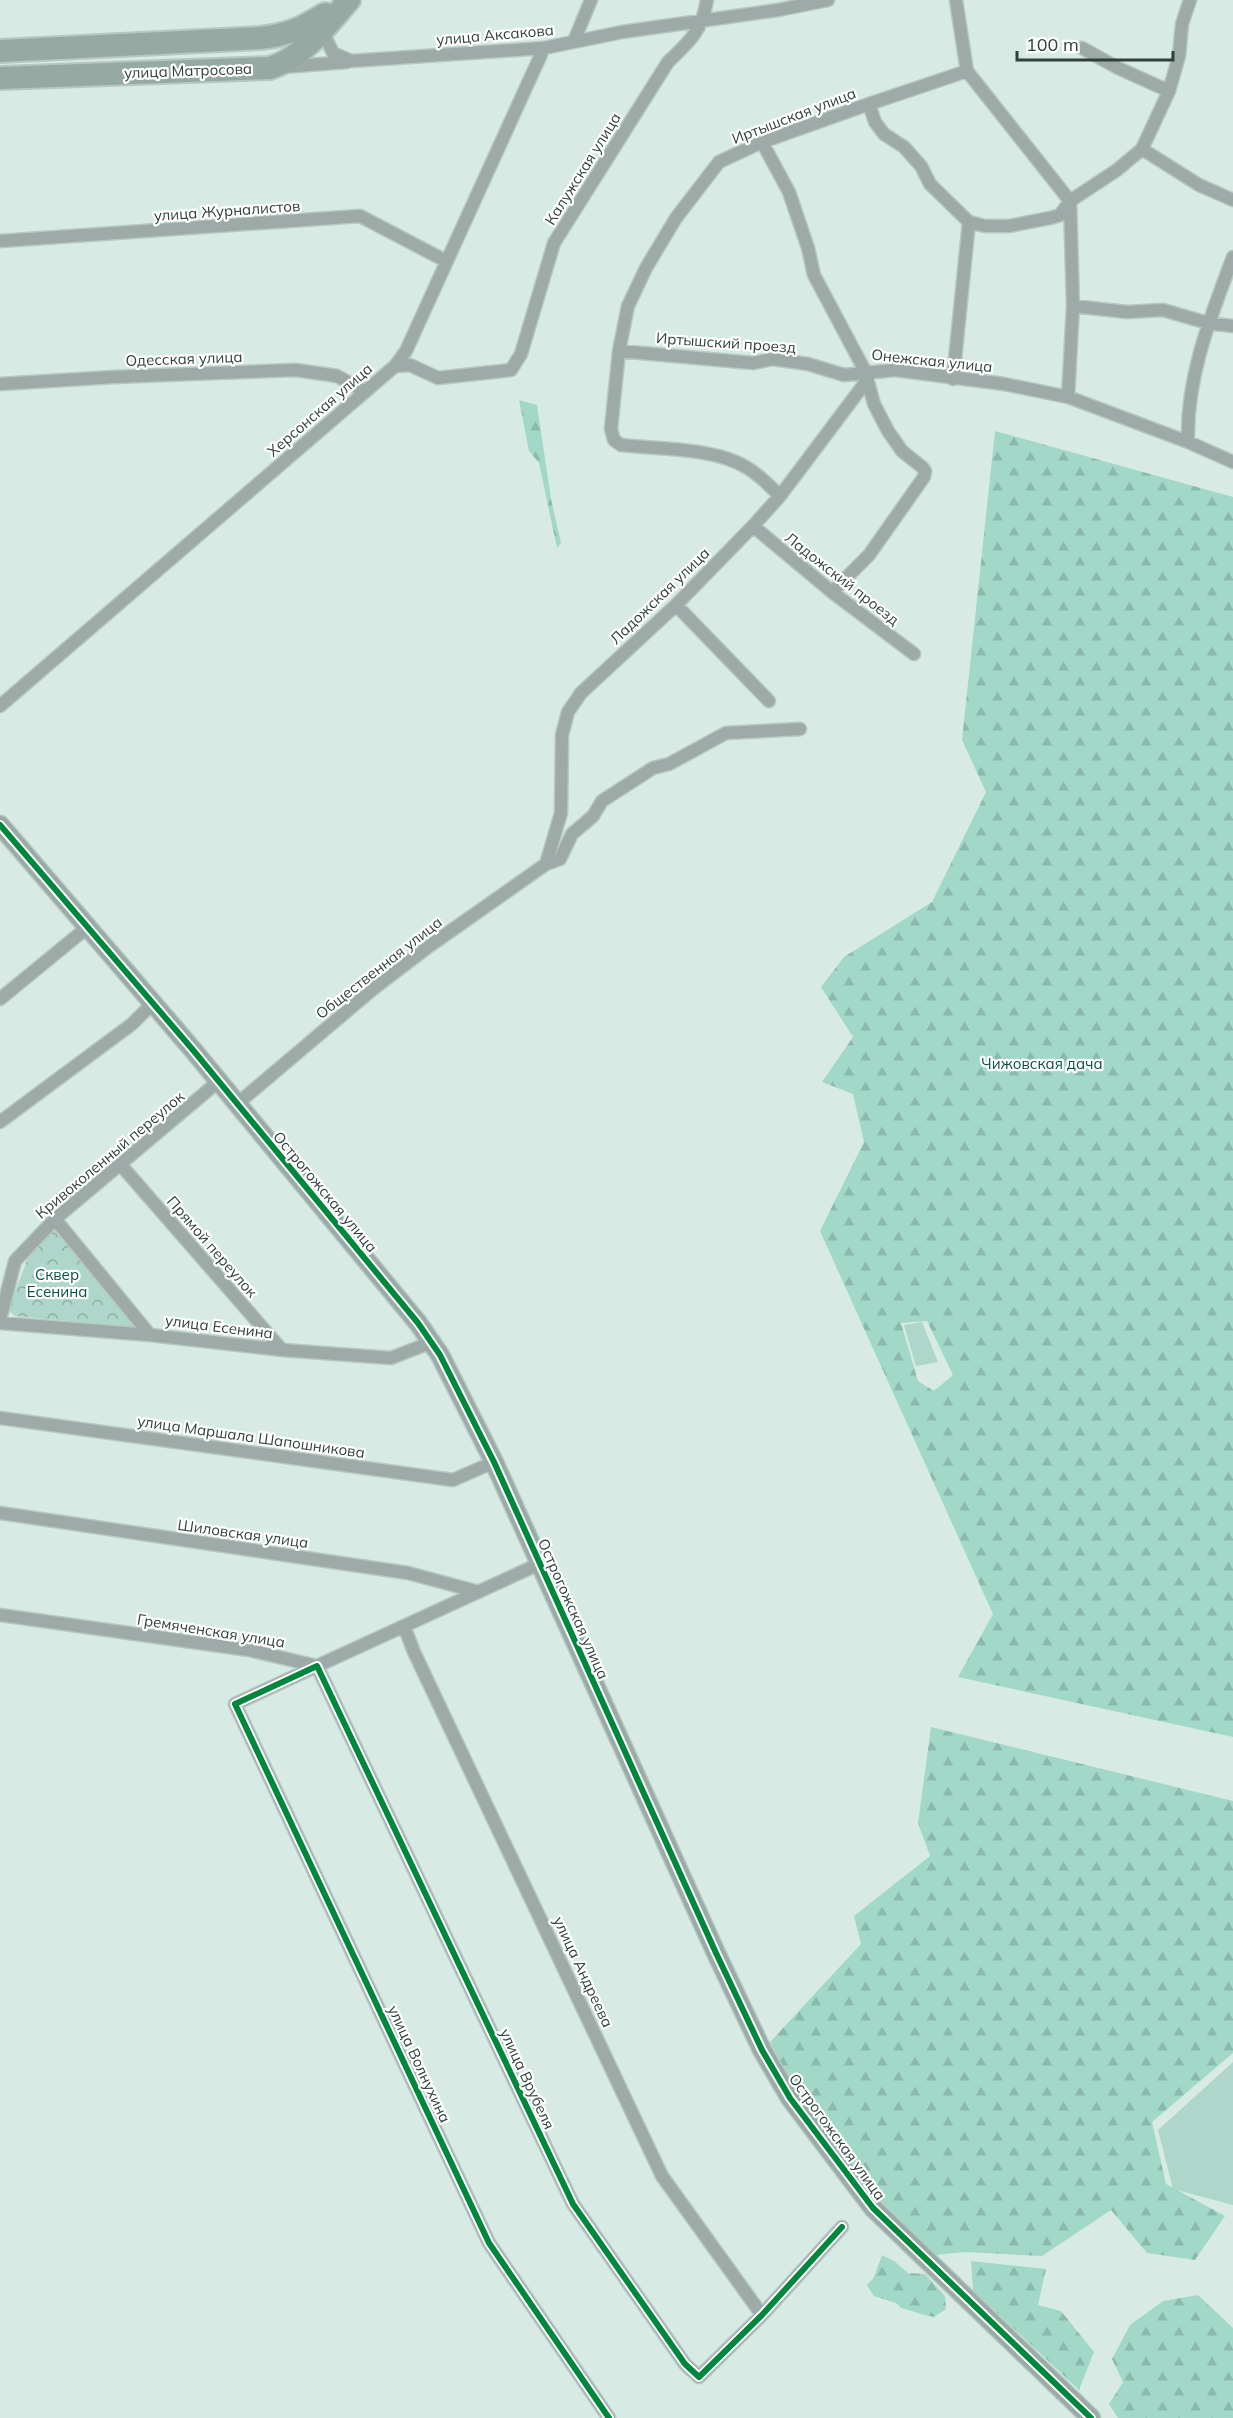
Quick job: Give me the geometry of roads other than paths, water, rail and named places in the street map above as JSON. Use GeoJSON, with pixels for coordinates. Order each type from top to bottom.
{"type":"FeatureCollection","features":[{"type":"Feature","properties":{"kind":"highway","name":"улица Матросова"},"geometry":{"type":"LineString","coordinates":[[0,51],[285,35],[297,31],[324,15],[342,0]]}},
{"type":"Feature","properties":{"kind":"highway","name":"улица Матросова"},"geometry":{"type":"LineString","coordinates":[[0,78],[270,68],[290,61],[349,0]]}},
{"type":"Feature","properties":{"kind":"street"},"geometry":{"type":"LineString","coordinates":[[574,40],[591,0]]}},
{"type":"Feature","properties":{"kind":"street","name":"Калужская улица"},"geometry":{"type":"LineString","coordinates":[[395,366],[411,365],[438,378],[511,370],[521,354],[554,243],[668,62],[689,42],[704,20],[707,0]]}},
{"type":"Feature","properties":{"kind":"street","name":"улица Аксакова"},"geometry":{"type":"LineString","coordinates":[[270,68],[544,48],[574,40],[778,10],[828,0]]}},
{"type":"Feature","properties":{"kind":"street"},"geometry":{"type":"LineString","coordinates":[[956,0],[967,71],[1070,201],[1073,306],[1068,397]]}},
{"type":"Feature","properties":{"kind":"street"},"geometry":{"type":"LineString","coordinates":[[869,104],[875,122],[884,134],[904,147],[921,166],[930,184],[969,222],[985,226],[1050,219],[1060,215],[1070,201],[1117,170],[1142,148],[1169,91],[1179,56],[1182,24],[1190,0]]}},
{"type":"Feature","properties":{"kind":"street"},"geometry":{"type":"LineString","coordinates":[[322,30],[333,53],[351,61]]}},
{"type":"Feature","properties":{"kind":"street","name":"Херсонская улица"},"geometry":{"type":"LineString","coordinates":[[0,706],[395,366],[406,351],[544,48]]}},
{"type":"Feature","properties":{"kind":"street"},"geometry":{"type":"LineString","coordinates":[[1082,48],[1118,69],[1169,91]]}},
{"type":"Feature","properties":{"kind":"street","name":"Иртышская улица"},"geometry":{"type":"LineString","coordinates":[[780,496],[760,476],[737,462],[714,455],[621,445],[615,440],[611,429],[619,351],[628,306],[646,268],[676,218],[719,162],[762,142],[967,71]]}},
{"type":"Feature","properties":{"kind":"street","name":"Онежская улица"},"geometry":{"type":"LineString","coordinates":[[762,142],[789,192],[808,248],[814,274],[866,375],[895,370],[1004,384],[1068,397],[1188,442],[1233,462]]}},
{"type":"Feature","properties":{"kind":"street"},"geometry":{"type":"LineString","coordinates":[[1142,148],[1199,185],[1233,200]]}},
{"type":"Feature","properties":{"kind":"street","name":"улица Журналистов"},"geometry":{"type":"LineString","coordinates":[[0,241],[360,216],[446,261]]}},
{"type":"Feature","properties":{"kind":"street"},"geometry":{"type":"LineString","coordinates":[[953,379],[969,222]]}},
{"type":"Feature","properties":{"kind":"street"},"geometry":{"type":"LineString","coordinates":[[1188,442],[1191,390],[1208,323],[1233,257]]}},
{"type":"Feature","properties":{"kind":"street"},"geometry":{"type":"LineString","coordinates":[[1073,306],[1127,312],[1163,310],[1208,323],[1233,326]]}},
{"type":"Feature","properties":{"kind":"street","name":"Иртышский проезд"},"geometry":{"type":"LineString","coordinates":[[619,351],[753,363],[773,359],[808,364],[844,375],[866,375]]}},
{"type":"Feature","properties":{"kind":"street","name":"Одесская улица"},"geometry":{"type":"LineString","coordinates":[[0,384],[296,370],[337,376],[364,391]]}},
{"type":"Feature","properties":{"kind":"street"},"geometry":{"type":"LineString","coordinates":[[832,592],[868,555],[924,477],[925,471],[902,452],[888,431],[874,404],[866,375]]}},
{"type":"Feature","properties":{"kind":"street","name":"Ладожская улица"},"geometry":{"type":"LineString","coordinates":[[546,864],[561,813],[562,735],[568,712],[588,685],[676,604],[780,496],[866,375]]}},
{"type":"Feature","properties":{"kind":"street","name":"Ладожский проезд"},"geometry":{"type":"LineString","coordinates":[[753,526],[832,592],[914,654]]}},
{"type":"Feature","properties":{"kind":"street"},"geometry":{"type":"LineString","coordinates":[[676,604],[769,701]]}},
{"type":"Feature","properties":{"kind":"street","name":"Общественная улица"},"geometry":{"type":"LineString","coordinates":[[237,1104],[373,989],[428,947],[546,864],[560,859],[572,834],[593,816],[602,801],[652,768],[669,764],[726,733],[800,729]]}},
{"type":"Feature","properties":{"kind":"street","name":"Острогожская улица"},"geometry":{"type":"LineString","coordinates":[[0,825],[89,926],[219,1081],[432,1342],[494,1462],[716,1953],[762,2050],[790,2098],[873,2208],[1091,2418]]}},
{"type":"Feature","properties":{"kind":"street"},"geometry":{"type":"LineString","coordinates":[[0,999],[89,926]]}},
{"type":"Feature","properties":{"kind":"street"},"geometry":{"type":"LineString","coordinates":[[0,1122],[132,1024],[153,1003]]}},
{"type":"Feature","properties":{"kind":"street","name":"Кривоколенный переулок"},"geometry":{"type":"LineString","coordinates":[[0,1321],[15,1261],[55,1219],[219,1081]]}},
{"type":"Feature","properties":{"kind":"street","name":"Прямой переулок"},"geometry":{"type":"LineString","coordinates":[[120,1164],[282,1350]]}},
{"type":"Feature","properties":{"kind":"street"},"geometry":{"type":"LineString","coordinates":[[55,1219],[150,1335]]}},
{"type":"Feature","properties":{"kind":"street","name":"улица Есенина"},"geometry":{"type":"LineString","coordinates":[[0,1321],[282,1350],[391,1358],[432,1342]]}},
{"type":"Feature","properties":{"kind":"street","name":"улица Маршала Шапошникова"},"geometry":{"type":"LineString","coordinates":[[0,1418],[453,1480],[494,1462]]}},
{"type":"Feature","properties":{"kind":"street","name":"Шиловская улица"},"geometry":{"type":"LineString","coordinates":[[0,1513],[408,1573],[479,1592]]}},
{"type":"Feature","properties":{"kind":"street"},"geometry":{"type":"LineString","coordinates":[[316,1666],[539,1564]]}},
{"type":"Feature","properties":{"kind":"street","name":"Гремяченская улица"},"geometry":{"type":"LineString","coordinates":[[0,1615],[249,1650],[316,1666]]}},
{"type":"Feature","properties":{"kind":"street","name":"улица Андреева"},"geometry":{"type":"LineString","coordinates":[[404,1626],[414,1652],[662,2176],[762,2315]]}},
{"type":"Feature","properties":{"kind":"street","name":"улица Волнухина"},"geometry":{"type":"LineString","coordinates":[[316,1666],[235,1704],[489,2243],[609,2418]]}},
{"type":"Feature","properties":{"kind":"street","name":"улица Врубеля"},"geometry":{"type":"LineString","coordinates":[[316,1666],[573,2204],[685,2364],[699,2378],[762,2315],[842,2227]]}},
{"type":"Feature","properties":{"kind":"park label","name":"Чижовская дача"},"geometry":{"type":"Point","coordinates":[1042,1064]}},
{"type":"Feature","properties":{"kind":"park label","name":"Сквер Есенина"},"geometry":{"type":"Point","coordinates":[57,1284]}}]}
